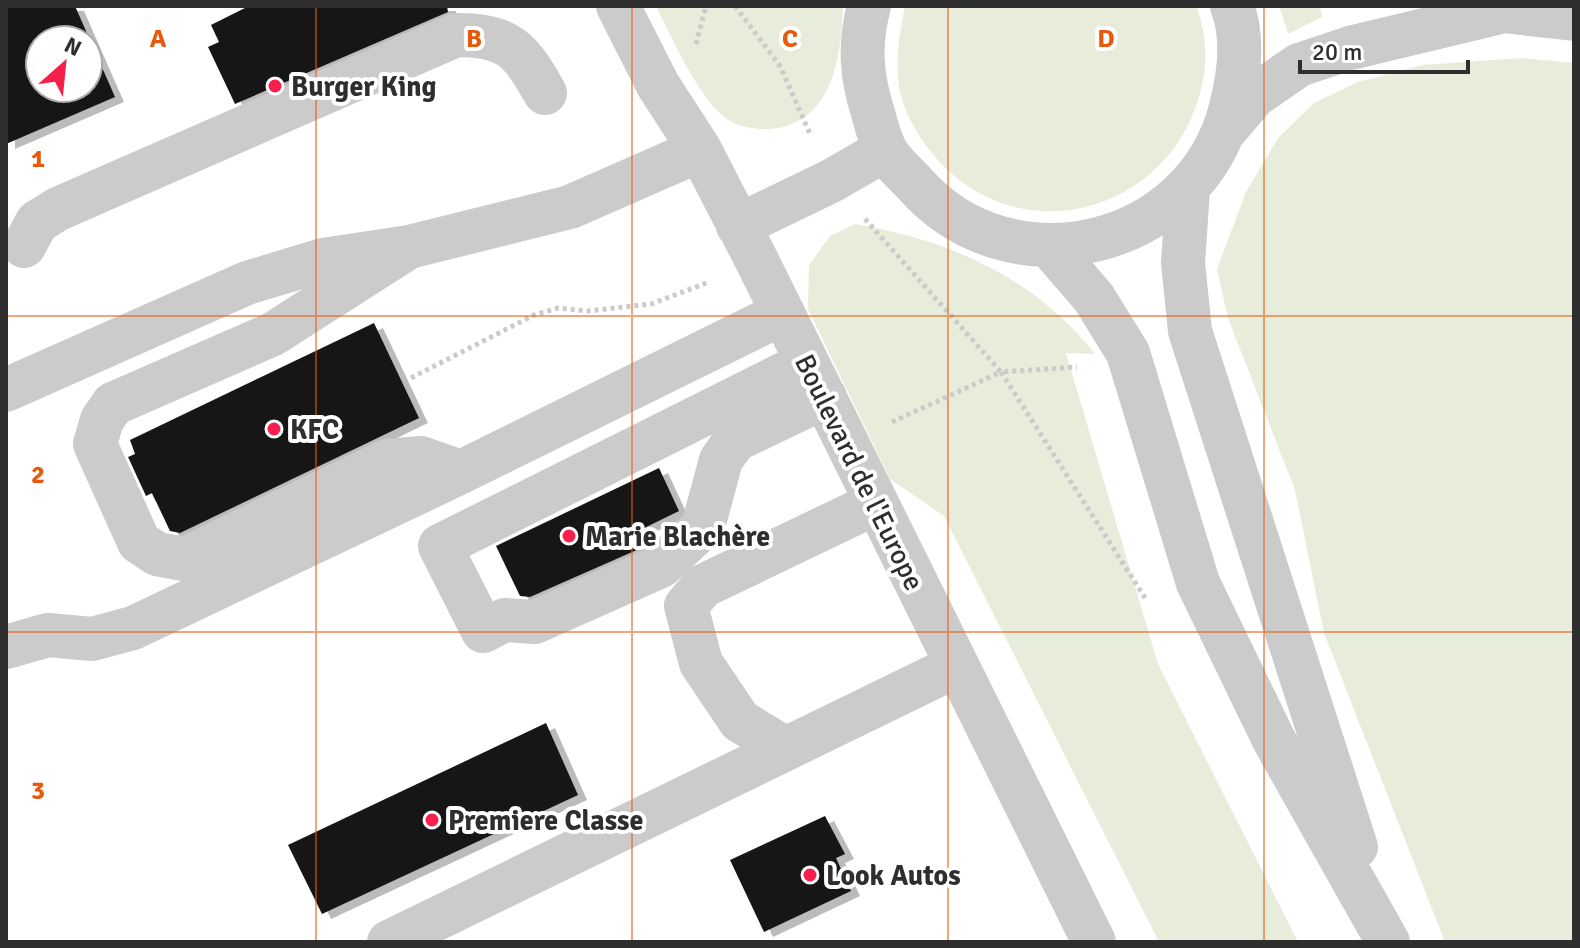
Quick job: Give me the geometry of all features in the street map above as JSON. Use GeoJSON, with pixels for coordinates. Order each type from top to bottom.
{"type":"FeatureCollection","features":[{"type":"Feature","properties":{"kind":"street","name":"Boulevard de l'Europe"},"geometry":{"type":"LineString","coordinates":[[618,6],[658,85],[700,150],[783,313],[1094,942]]}},
{"type":"Feature","properties":{"kind":"street"},"geometry":{"type":"LineString","coordinates":[[869,6],[863,29],[861,77],[885,150],[935,207],[990,237],[1051,248],[1101,241],[1148,220],[1188,189],[1226,130],[1254,96],[1299,65],[1350,48],[1504,11],[1574,19]]}},
{"type":"Feature","properties":{"kind":"street"},"geometry":{"type":"LineString","coordinates":[[1226,130],[1240,74],[1232,6]]}},
{"type":"Feature","properties":{"kind":"street"},"geometry":{"type":"LineString","coordinates":[[24,246],[37,222],[58,209],[456,35],[487,35],[524,55],[545,93]]}},
{"type":"Feature","properties":{"kind":"street"},"geometry":{"type":"LineString","coordinates":[[6,390],[247,283],[323,260],[409,247],[570,207],[700,150]]}},
{"type":"Feature","properties":{"kind":"street"},"geometry":{"type":"LineString","coordinates":[[747,243],[831,181],[885,150]]}},
{"type":"Feature","properties":{"kind":"street"},"geometry":{"type":"LineString","coordinates":[[1188,189],[1183,263],[1190,331],[1386,937]]}},
{"type":"Feature","properties":{"kind":"street"},"geometry":{"type":"LineString","coordinates":[[409,247],[273,334],[113,404],[102,420],[95,444],[139,542],[157,554],[184,559],[387,461],[421,458],[461,472]]}},
{"type":"Feature","properties":{"kind":"street"},"geometry":{"type":"LineString","coordinates":[[1051,248],[1094,298],[1128,353],[1198,583],[1274,740],[1386,937]]}},
{"type":"Feature","properties":{"kind":"street"},"geometry":{"type":"LineString","coordinates":[[6,647],[48,635],[92,639],[133,628],[461,472],[783,313]]}},
{"type":"Feature","properties":{"kind":"street"},"geometry":{"type":"LineString","coordinates":[[815,380],[735,440],[721,460],[703,527],[661,566],[535,622],[505,620],[483,631],[440,546],[815,380]]}},
{"type":"Feature","properties":{"kind":"street"},"geometry":{"type":"LineString","coordinates":[[786,749],[740,721],[701,663],[686,606],[703,586],[876,503]]}},
{"type":"Feature","properties":{"kind":"street"},"geometry":{"type":"LineString","coordinates":[[389,942],[956,666]]}},
{"type":"Feature","properties":{"kind":"path"},"geometry":{"type":"LineString","coordinates":[[411,378],[534,315],[558,308],[588,311],[651,304],[693,290],[747,243]]}},
{"type":"Feature","properties":{"kind":"path"},"geometry":{"type":"LineString","coordinates":[[846,443],[1001,372],[1088,367],[1128,353]]}},
{"type":"Feature","properties":{"kind":"path"},"geometry":{"type":"LineString","coordinates":[[1001,372],[1149,604]]}},
{"type":"Feature","properties":{"kind":"green space"},"geometry":{"type":"Polygon","coordinates":[[[656,6],[843,6],[840,43],[832,79],[814,109],[800,120],[771,129],[734,123],[722,115],[700,88],[656,6]]]}},
{"type":"Feature","properties":{"kind":"green space"},"geometry":{"type":"Polygon","coordinates":[[[905,6],[1196,6],[1205,43],[1205,69],[1200,94],[1177,144],[1150,174],[1118,195],[1082,208],[1043,211],[1005,204],[969,187],[937,159],[911,122],[901,96],[898,73],[899,40],[905,6]]]}},
{"type":"Feature","properties":{"kind":"green space"},"geometry":{"type":"Polygon","coordinates":[[[1279,6],[1320,6],[1322,17],[1288,34],[1279,6]]]}},
{"type":"Feature","properties":{"kind":"green space"},"geometry":{"type":"Polygon","coordinates":[[[1522,58],[1574,63],[1574,942],[1445,942],[1324,633],[1295,490],[1228,318],[1217,269],[1246,192],[1278,138],[1314,103],[1358,82],[1422,65],[1522,58]]]}},
{"type":"Feature","properties":{"kind":"green space"},"geometry":{"type":"Polygon","coordinates":[[[855,224],[924,240],[988,266],[1046,304],[1095,354],[1066,353],[1158,664],[1298,942],[1159,942],[944,516],[890,479],[808,309],[809,265],[830,236],[855,224]]]}},
{"type":"Feature","properties":{"kind":"building"},"geometry":{"type":"Polygon","coordinates":[[[6,6],[75,6],[83,24],[24,24],[24,104],[99,104],[6,144],[6,6]]]}},
{"type":"Feature","properties":{"kind":"building","name":"Burger King"},"geometry":{"type":"Polygon","coordinates":[[[249,6],[447,6],[448,12],[235,104],[208,47],[219,42],[211,25],[249,6]]]}},
{"type":"Feature","properties":{"kind":"building"},"geometry":{"type":"Polygon","coordinates":[[[104,72],[115,97],[104,102],[104,72]]]}},
{"type":"Feature","properties":{"kind":"building","name":"KFC"},"geometry":{"type":"Polygon","coordinates":[[[374,323],[419,418],[180,533],[170,531],[152,493],[146,496],[128,457],[135,454],[130,440],[374,323]]]}},
{"type":"Feature","properties":{"kind":"building","name":"Marie Blachère"},"geometry":{"type":"Polygon","coordinates":[[[659,468],[679,511],[632,534],[639,549],[530,597],[520,596],[496,546],[659,468]]]}},
{"type":"Feature","properties":{"kind":"building","name":"Premiere Classe"},"geometry":{"type":"Polygon","coordinates":[[[546,723],[578,795],[322,914],[288,845],[546,723]]]}},
{"type":"Feature","properties":{"kind":"building"},"geometry":{"type":"Polygon","coordinates":[[[825,816],[845,854],[836,858],[851,891],[764,932],[730,860],[825,816]]]}},
{"type":"Feature","properties":{"kind":"place","name":"Burger King"},"geometry":{"type":"Point","coordinates":[275,86]}},
{"type":"Feature","properties":{"kind":"place","name":"KFC"},"geometry":{"type":"Point","coordinates":[274,429]}},
{"type":"Feature","properties":{"kind":"place","name":"Marie Blachère"},"geometry":{"type":"Point","coordinates":[569,536]}},
{"type":"Feature","properties":{"kind":"place","name":"Premiere Classe"},"geometry":{"type":"Point","coordinates":[432,820]}},
{"type":"Feature","properties":{"kind":"place","name":"Look Autos"},"geometry":{"type":"Point","coordinates":[810,875]}}]}
